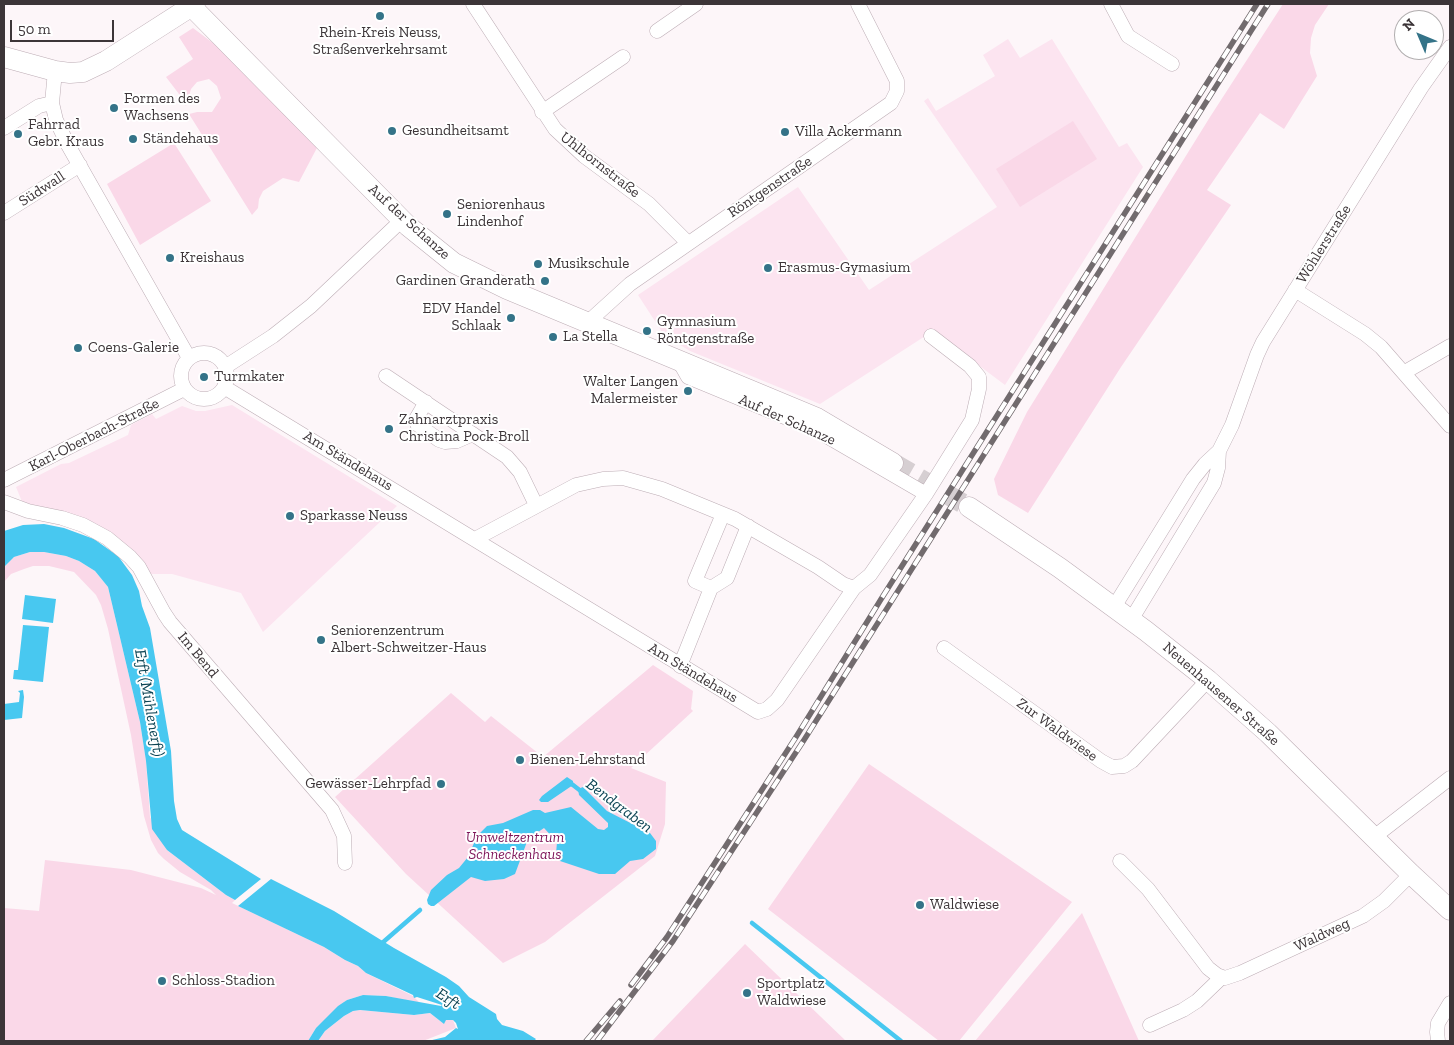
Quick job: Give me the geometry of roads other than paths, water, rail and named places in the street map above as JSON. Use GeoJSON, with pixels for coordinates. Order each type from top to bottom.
{"type":"FeatureCollection","features":[{"type":"Feature","properties":{"kind":"main road"},"geometry":{"type":"LineString","coordinates":[[4,57],[55,71],[76,73],[96,66],[193,5]]}},
{"type":"Feature","properties":{"kind":"main road","name":"Auf der Schanze"},"geometry":{"type":"LineString","coordinates":[[193,5],[402,220],[436,250],[462,268],[587,323],[817,418],[893,463]]}},
{"type":"Feature","properties":{"kind":"main road","name":"Neuenhausener Straße"},"geometry":{"type":"LineString","coordinates":[[968,507],[1044,557],[1114,607],[1208,680],[1268,733],[1450,910]]}},
{"type":"Feature","properties":{"kind":"street","name":"Uhlhornstraße"},"geometry":{"type":"LineString","coordinates":[[473,4],[542,112],[555,129],[572,145],[649,204],[688,243]]}},
{"type":"Feature","properties":{"kind":"street"},"geometry":{"type":"LineString","coordinates":[[657,31],[696,4]]}},
{"type":"Feature","properties":{"kind":"street","name":"Röntgenstraße"},"geometry":{"type":"LineString","coordinates":[[587,323],[623,289],[883,110],[894,99],[898,81],[858,4]]}},
{"type":"Feature","properties":{"kind":"street"},"geometry":{"type":"LineString","coordinates":[[1111,4],[1128,36],[1172,64]]}},
{"type":"Feature","properties":{"kind":"street","name":"Wöhlerstraße"},"geometry":{"type":"LineString","coordinates":[[1114,607],[1193,479],[1218,451],[1238,410],[1257,354],[1421,88],[1450,47]]}},
{"type":"Feature","properties":{"kind":"street"},"geometry":{"type":"LineString","coordinates":[[542,112],[623,57]]}},
{"type":"Feature","properties":{"kind":"street"},"geometry":{"type":"LineString","coordinates":[[55,71],[52,103],[56,120],[189,358]]}},
{"type":"Feature","properties":{"kind":"street"},"geometry":{"type":"LineString","coordinates":[[4,128],[39,106],[52,103]]}},
{"type":"Feature","properties":{"kind":"street","name":"Südwall"},"geometry":{"type":"LineString","coordinates":[[4,213],[80,165]]}},
{"type":"Feature","properties":{"kind":"street"},"geometry":{"type":"LineString","coordinates":[[225,367],[273,336],[311,306],[402,220]]}},
{"type":"Feature","properties":{"kind":"street"},"geometry":{"type":"LineString","coordinates":[[1295,290],[1376,343],[1405,372],[1450,426]]}},
{"type":"Feature","properties":{"kind":"street","name":"Am Ständehaus"},"geometry":{"type":"LineString","coordinates":[[224,387],[758,712],[774,703],[784,692],[854,588],[870,575],[926,494],[972,420],[979,389],[979,377],[975,371],[931,336]]}},
{"type":"Feature","properties":{"kind":"street"},"geometry":{"type":"LineString","coordinates":[[1405,372],[1450,346]]}},
{"type":"Feature","properties":{"kind":"street"},"geometry":{"type":"LineString","coordinates":[[200,353],[208,353],[215,356],[225,367],[227,381],[219,394],[212,398],[204,400],[189,395],[181,382],[180,374],[182,367],[189,358],[200,353]]}},
{"type":"Feature","properties":{"kind":"street","name":"Auf der Schanze"},"geometry":{"type":"LineString","coordinates":[[679,361],[688,378],[816,430],[926,494]]}},
{"type":"Feature","properties":{"kind":"street"},"geometry":{"type":"LineString","coordinates":[[386,376],[502,453],[514,464],[536,505]]}},
{"type":"Feature","properties":{"kind":"street","name":"Karl-Oberbach-Straße"},"geometry":{"type":"LineString","coordinates":[[4,480],[184,388]]}},
{"type":"Feature","properties":{"kind":"street"},"geometry":{"type":"LineString","coordinates":[[426,402],[416,419],[417,424],[439,440],[457,442],[474,434]]}},
{"type":"Feature","properties":{"kind":"street","name":"Wöhlerstraße"},"geometry":{"type":"LineString","coordinates":[[1130,620],[1214,484],[1218,468],[1218,451]]}},
{"type":"Feature","properties":{"kind":"street"},"geometry":{"type":"LineString","coordinates":[[476,539],[576,485],[603,478],[623,478],[652,486],[723,514],[748,526],[843,584],[854,588]]}},
{"type":"Feature","properties":{"kind":"street","name":"Im Bend"},"geometry":{"type":"LineString","coordinates":[[4,502],[28,511],[62,518],[83,525],[107,538],[130,556],[139,567],[170,622],[332,810],[344,836],[345,862]]}},
{"type":"Feature","properties":{"kind":"street"},"geometry":{"type":"LineString","coordinates":[[711,588],[695,581],[723,514]]}},
{"type":"Feature","properties":{"kind":"street"},"geometry":{"type":"LineString","coordinates":[[680,666],[711,588],[727,578],[748,526]]}},
{"type":"Feature","properties":{"kind":"street","name":"Zur Waldwiese"},"geometry":{"type":"LineString","coordinates":[[944,648],[1112,767],[1124,766],[1132,762],[1208,680]]}},
{"type":"Feature","properties":{"kind":"street"},"geometry":{"type":"LineString","coordinates":[[1374,837],[1450,778]]}},
{"type":"Feature","properties":{"kind":"street"},"geometry":{"type":"LineString","coordinates":[[1120,861],[1152,893],[1208,968],[1222,977]]}},
{"type":"Feature","properties":{"kind":"street","name":"Waldweg"},"geometry":{"type":"LineString","coordinates":[[1150,1025],[1183,1010],[1197,1001],[1222,977],[1240,973],[1359,918],[1384,901],[1411,874]]}},
{"type":"Feature","properties":{"kind":"street"},"geometry":{"type":"LineString","coordinates":[[1438,1041],[1438,1023],[1450,1003]]}},
{"type":"Feature","properties":{"kind":"water","name":"Erft (Mühlenerft)"},"geometry":{"type":"Polygon","coordinates":[[[44,524],[64,528],[94,539],[118,556],[132,575],[150,628],[171,751],[177,819],[182,830],[261,879],[235,900],[167,850],[152,829],[146,761],[140,722],[108,587],[95,571],[79,561],[66,556],[44,552],[30,552],[14,557],[4,567],[4,531],[23,525],[44,524]]]}},
{"type":"Feature","properties":{"kind":"water"},"geometry":{"type":"Polygon","coordinates":[[[25,595],[56,599],[53,623],[22,619],[25,595]]]}},
{"type":"Feature","properties":{"kind":"water"},"geometry":{"type":"Polygon","coordinates":[[[23,625],[49,627],[43,682],[13,679],[14,670],[18,670],[23,625]]]}},
{"type":"Feature","properties":{"kind":"water"},"geometry":{"type":"Polygon","coordinates":[[[23,690],[22,718],[4,720],[4,704],[19,702],[20,693],[18,691],[23,690]]]}},
{"type":"Feature","properties":{"kind":"water"},"geometry":{"type":"Polygon","coordinates":[[[567,777],[573,781],[573,785],[548,802],[541,802],[539,800],[542,796],[567,777]]]}},
{"type":"Feature","properties":{"kind":"water"},"geometry":{"type":"Polygon","coordinates":[[[583,787],[607,811],[650,833],[656,841],[656,849],[643,859],[630,861],[615,874],[599,874],[560,861],[556,854],[557,842],[544,828],[528,839],[515,874],[504,879],[485,881],[471,877],[434,906],[428,904],[427,900],[431,890],[447,875],[459,868],[468,857],[477,836],[487,826],[503,823],[533,810],[540,810],[545,813],[571,807],[598,829],[604,830],[608,827],[608,823],[579,795],[578,789],[583,787]]]}},
{"type":"Feature","properties":{"kind":"water","name":"Erft"},"geometry":{"type":"Polygon","coordinates":[[[271,879],[334,911],[446,977],[459,986],[469,997],[496,1014],[497,1019],[502,1025],[523,1031],[536,1039],[534,1041],[428,1041],[445,1037],[456,1028],[458,1029],[456,1023],[453,1020],[446,1020],[444,1024],[430,1013],[414,1015],[360,1010],[353,1011],[344,1016],[325,1031],[318,1041],[308,1041],[316,1028],[338,1006],[347,1000],[363,995],[386,996],[442,1005],[417,997],[414,998],[413,995],[366,973],[358,966],[324,947],[238,906],[271,879]]]}},
{"type":"Feature","properties":{"kind":"waterway","name":"Bendgraben"},"geometry":{"type":"LineString","coordinates":[[568,782],[582,792]]}},
{"type":"Feature","properties":{"kind":"waterway","name":"Bendgraben"},"geometry":{"type":"LineString","coordinates":[[381,944],[420,910]]}},
{"type":"Feature","properties":{"kind":"waterway","name":"Bendgraben"},"geometry":{"type":"LineString","coordinates":[[752,923],[901,1041]]}},
{"type":"Feature","properties":{"kind":"tunnel"},"geometry":{"type":"LineString","coordinates":[[893,463],[969,507]]}},
{"type":"Feature","properties":{"kind":"railway"},"geometry":{"type":"LineString","coordinates":[[631,985],[667,937],[796,737],[1257,4]]}},
{"type":"Feature","properties":{"kind":"railway"},"geometry":{"type":"LineString","coordinates":[[597,1041],[673,941],[804,740],[1268,4]]}},
{"type":"Feature","properties":{"kind":"railway"},"geometry":{"type":"LineString","coordinates":[[586,1041],[620,1001]]}},
{"type":"Feature","properties":{"kind":"place","name":"Rhein-Kreis Neuss, Straßenverkehrsamt"},"geometry":{"type":"Point","coordinates":[380,16]}},
{"type":"Feature","properties":{"kind":"place","name":"Formen des Wachsens"},"geometry":{"type":"Point","coordinates":[114,108]}},
{"type":"Feature","properties":{"kind":"place","name":"Gesundheitsamt"},"geometry":{"type":"Point","coordinates":[392,131]}},
{"type":"Feature","properties":{"kind":"place","name":"Villa Ackermann"},"geometry":{"type":"Point","coordinates":[785,132]}},
{"type":"Feature","properties":{"kind":"place","name":"Fahrrad Gebr. Kraus"},"geometry":{"type":"Point","coordinates":[18,134]}},
{"type":"Feature","properties":{"kind":"place","name":"Ständehaus"},"geometry":{"type":"Point","coordinates":[133,139]}},
{"type":"Feature","properties":{"kind":"place","name":"Seniorenhaus Lindenhof"},"geometry":{"type":"Point","coordinates":[447,214]}},
{"type":"Feature","properties":{"kind":"place","name":"Kreishaus"},"geometry":{"type":"Point","coordinates":[170,258]}},
{"type":"Feature","properties":{"kind":"place","name":"Musikschule"},"geometry":{"type":"Point","coordinates":[538,264]}},
{"type":"Feature","properties":{"kind":"place","name":"Erasmus-Gymasium"},"geometry":{"type":"Point","coordinates":[768,268]}},
{"type":"Feature","properties":{"kind":"place","name":"Gardinen Granderath"},"geometry":{"type":"Point","coordinates":[545,281]}},
{"type":"Feature","properties":{"kind":"place","name":"EDV Handel Schlaak"},"geometry":{"type":"Point","coordinates":[511,318]}},
{"type":"Feature","properties":{"kind":"place","name":"Gymnasium Röntgenstraße"},"geometry":{"type":"Point","coordinates":[647,331]}},
{"type":"Feature","properties":{"kind":"place","name":"La Stella"},"geometry":{"type":"Point","coordinates":[553,337]}},
{"type":"Feature","properties":{"kind":"place","name":"Coens-Galerie"},"geometry":{"type":"Point","coordinates":[78,348]}},
{"type":"Feature","properties":{"kind":"place","name":"Turmkater"},"geometry":{"type":"Point","coordinates":[204,377]}},
{"type":"Feature","properties":{"kind":"place","name":"Walter Langen Malermeister"},"geometry":{"type":"Point","coordinates":[688,391]}},
{"type":"Feature","properties":{"kind":"place","name":"Zahnarztpraxis Christina Pock-Broll"},"geometry":{"type":"Point","coordinates":[389,429]}},
{"type":"Feature","properties":{"kind":"place","name":"Sparkasse Neuss"},"geometry":{"type":"Point","coordinates":[290,516]}},
{"type":"Feature","properties":{"kind":"place","name":"Seniorenzentrum Albert-Schweitzer-Haus"},"geometry":{"type":"Point","coordinates":[321,640]}},
{"type":"Feature","properties":{"kind":"place","name":"Bienen-Lehrstand"},"geometry":{"type":"Point","coordinates":[520,760]}},
{"type":"Feature","properties":{"kind":"place","name":"Gewässer-Lehrpfad"},"geometry":{"type":"Point","coordinates":[441,784]}},
{"type":"Feature","properties":{"kind":"place","name":"Waldwiese"},"geometry":{"type":"Point","coordinates":[920,905]}},
{"type":"Feature","properties":{"kind":"place","name":"Schloss-Stadion"},"geometry":{"type":"Point","coordinates":[162,981]}},
{"type":"Feature","properties":{"kind":"place","name":"Sportplatz Waldwiese"},"geometry":{"type":"Point","coordinates":[747,993]}},
{"type":"Feature","properties":{"kind":"park label","name":"Umweltzentrum Schneckenhaus"},"geometry":{"type":"Point","coordinates":[515,846]}}]}
